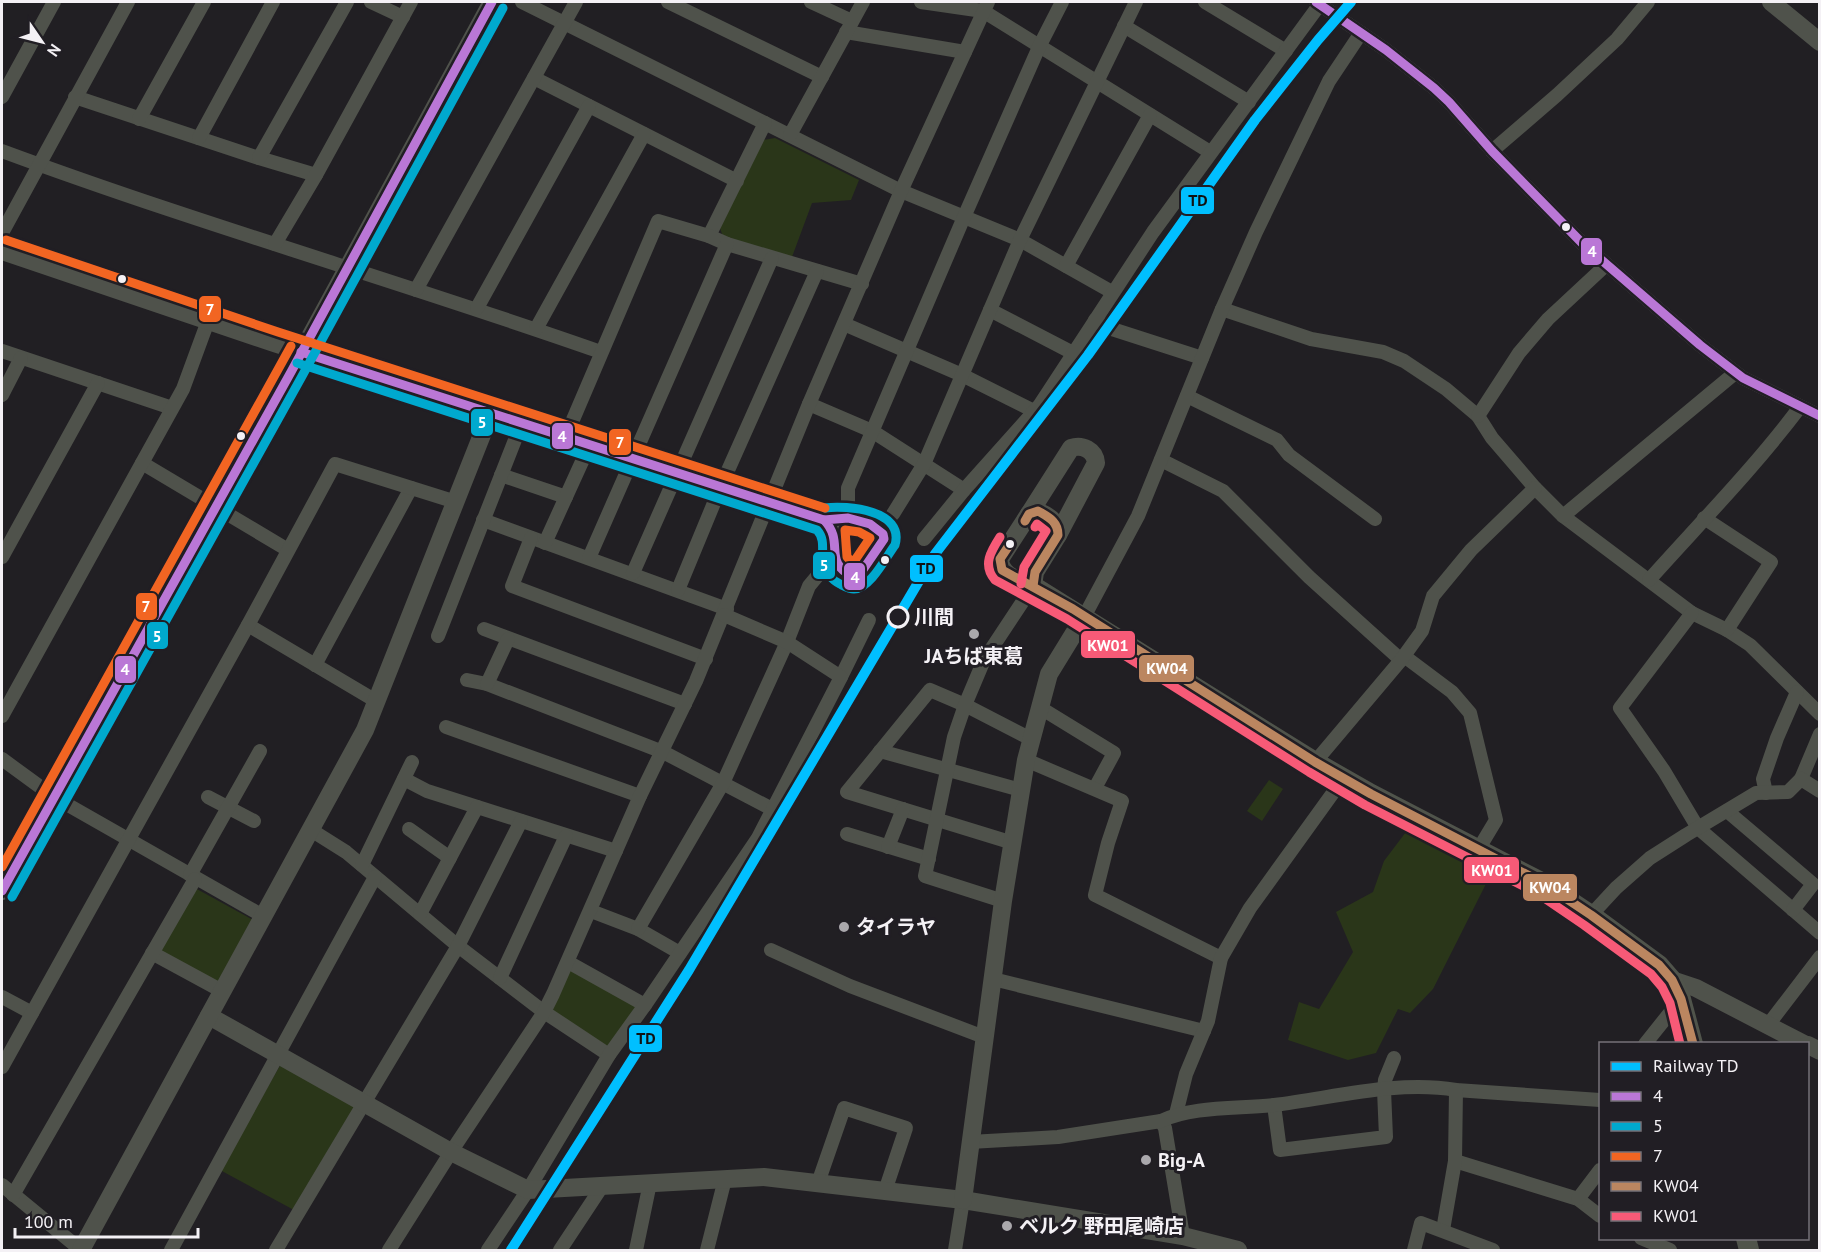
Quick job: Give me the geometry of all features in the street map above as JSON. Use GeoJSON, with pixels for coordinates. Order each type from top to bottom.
{"type":"FeatureCollection","features":[{"type":"Feature","properties":{"kind":"main road"},"geometry":{"type":"LineString","coordinates":[[1029,579],[1084,617],[1343,779],[1543,883],[1591,915],[1659,965],[1672,980],[1681,999],[1692,1042]]}},
{"type":"Feature","properties":{"kind":"street"},"geometry":{"type":"LineString","coordinates":[[2,98],[54,2]]}},
{"type":"Feature","properties":{"kind":"street"},"geometry":{"type":"LineString","coordinates":[[2,233],[128,2]]}},
{"type":"Feature","properties":{"kind":"street"},"geometry":{"type":"LineString","coordinates":[[139,118],[204,2]]}},
{"type":"Feature","properties":{"kind":"street"},"geometry":{"type":"LineString","coordinates":[[199,138],[273,2]]}},
{"type":"Feature","properties":{"kind":"street"},"geometry":{"type":"LineString","coordinates":[[259,158],[347,2]]}},
{"type":"Feature","properties":{"kind":"street"},"geometry":{"type":"LineString","coordinates":[[371,2],[403,17]]}},
{"type":"Feature","properties":{"kind":"street"},"geometry":{"type":"LineString","coordinates":[[275,244],[316,175],[411,2]]}},
{"type":"Feature","properties":{"kind":"street"},"geometry":{"type":"LineString","coordinates":[[2,891],[492,2]]}},
{"type":"Feature","properties":{"kind":"street"},"geometry":{"type":"LineString","coordinates":[[522,2],[901,191],[1020,240],[1112,291]]}},
{"type":"Feature","properties":{"kind":"street"},"geometry":{"type":"LineString","coordinates":[[416,290],[576,2]]}},
{"type":"Feature","properties":{"kind":"street"},"geometry":{"type":"LineString","coordinates":[[669,2],[822,77]]}},
{"type":"Feature","properties":{"kind":"street"},"geometry":{"type":"LineString","coordinates":[[811,2],[849,27],[964,52]]}},
{"type":"Feature","properties":{"kind":"street"},"geometry":{"type":"LineString","coordinates":[[790,135],[863,2]]}},
{"type":"Feature","properties":{"kind":"street"},"geometry":{"type":"LineString","coordinates":[[921,2],[986,6],[1039,47],[1210,152]]}},
{"type":"Feature","properties":{"kind":"street"},"geometry":{"type":"LineString","coordinates":[[848,518],[848,488],[964,217],[1039,47],[1062,2]]}},
{"type":"Feature","properties":{"kind":"street"},"geometry":{"type":"LineString","coordinates":[[893,514],[924,464],[1020,240],[1137,2]]}},
{"type":"Feature","properties":{"kind":"street"},"geometry":{"type":"LineString","coordinates":[[1205,2],[1286,51]]}},
{"type":"Feature","properties":{"kind":"street"},"geometry":{"type":"LineString","coordinates":[[1492,151],[1617,39],[1648,2]]}},
{"type":"Feature","properties":{"kind":"street"},"geometry":{"type":"LineString","coordinates":[[1771,2],[1820,42]]}},
{"type":"Feature","properties":{"kind":"street"},"geometry":{"type":"LineString","coordinates":[[924,539],[1034,411],[1112,291],[1210,152],[1286,51],[1318,3],[1362,33],[1434,88],[1559,221],[1606,265],[1735,373],[1767,392],[1820,416]]}},
{"type":"Feature","properties":{"kind":"street"},"geometry":{"type":"LineString","coordinates":[[389,1251],[451,1152],[544,1012],[568,962],[640,796],[706,659],[809,405],[901,191],[986,6]]}},
{"type":"Feature","properties":{"kind":"street"},"geometry":{"type":"LineString","coordinates":[[1124,26],[1249,102]]}},
{"type":"Feature","properties":{"kind":"street"},"geometry":{"type":"LineString","coordinates":[[955,1251],[1003,901],[1021,790],[1031,739],[1049,674],[1084,617],[1135,523],[1222,309],[1256,232],[1329,81],[1362,33]]}},
{"type":"Feature","properties":{"kind":"street"},"geometry":{"type":"LineString","coordinates":[[534,78],[737,181]]}},
{"type":"Feature","properties":{"kind":"street"},"geometry":{"type":"LineString","coordinates":[[75,97],[316,175]]}},
{"type":"Feature","properties":{"kind":"street"},"geometry":{"type":"LineString","coordinates":[[477,308],[589,106]]}},
{"type":"Feature","properties":{"kind":"street"},"geometry":{"type":"LineString","coordinates":[[1066,266],[1150,115]]}},
{"type":"Feature","properties":{"kind":"street"},"geometry":{"type":"LineString","coordinates":[[709,236],[765,123]]}},
{"type":"Feature","properties":{"kind":"street"},"geometry":{"type":"LineString","coordinates":[[537,329],[644,134]]}},
{"type":"Feature","properties":{"kind":"street"},"geometry":{"type":"LineString","coordinates":[[2,151],[40,166],[347,268],[477,308],[601,352]]}},
{"type":"Feature","properties":{"kind":"street"},"geometry":{"type":"LineString","coordinates":[[566,436],[658,221],[862,284]]}},
{"type":"Feature","properties":{"kind":"street"},"geometry":{"type":"LineString","coordinates":[[589,558],[727,244]]}},
{"type":"Feature","properties":{"kind":"street"},"geometry":{"type":"LineString","coordinates":[[2,251],[301,352],[824,520],[834,529],[834,555],[841,571],[854,577],[860,574],[884,539],[881,531],[872,524],[848,518],[824,520]]}},
{"type":"Feature","properties":{"kind":"street"},"geometry":{"type":"LineString","coordinates":[[633,573],[772,258]]}},
{"type":"Feature","properties":{"kind":"street"},"geometry":{"type":"LineString","coordinates":[[1478,416],[1519,352],[1548,319],[1606,265]]}},
{"type":"Feature","properties":{"kind":"street"},"geometry":{"type":"LineString","coordinates":[[678,590],[721,486],[816,271]]}},
{"type":"Feature","properties":{"kind":"street"},"geometry":{"type":"LineString","coordinates":[[1222,309],[1311,339],[1383,352],[1404,361],[1478,416],[1492,438],[1535,488],[1563,516],[1692,613],[1728,630],[1762,655],[1820,714]]}},
{"type":"Feature","properties":{"kind":"street"},"geometry":{"type":"LineString","coordinates":[[990,310],[1073,353]]}},
{"type":"Feature","properties":{"kind":"street"},"geometry":{"type":"LineString","coordinates":[[1095,320],[1112,329],[1203,358]]}},
{"type":"Feature","properties":{"kind":"street"},"geometry":{"type":"LineString","coordinates":[[2,716],[172,408],[190,373],[208,321]]}},
{"type":"Feature","properties":{"kind":"street"},"geometry":{"type":"LineString","coordinates":[[844,324],[962,375],[1034,411]]}},
{"type":"Feature","properties":{"kind":"street"},"geometry":{"type":"LineString","coordinates":[[2,351],[172,408]]}},
{"type":"Feature","properties":{"kind":"street"},"geometry":{"type":"LineString","coordinates":[[2,394],[21,358]]}},
{"type":"Feature","properties":{"kind":"street"},"geometry":{"type":"LineString","coordinates":[[1563,516],[1735,373]]}},
{"type":"Feature","properties":{"kind":"street"},"geometry":{"type":"LineString","coordinates":[[2,557],[98,383]]}},
{"type":"Feature","properties":{"kind":"street"},"geometry":{"type":"LineString","coordinates":[[1187,396],[1277,440],[1289,454],[1376,519]]}},
{"type":"Feature","properties":{"kind":"street"},"geometry":{"type":"LineString","coordinates":[[809,405],[872,431],[964,490]]}},
{"type":"Feature","properties":{"kind":"street"},"geometry":{"type":"LineString","coordinates":[[1649,580],[1766,452],[1800,407]]}},
{"type":"Feature","properties":{"kind":"street"},"geometry":{"type":"LineString","coordinates":[[2,1185],[81,1250],[365,730],[491,412]]}},
{"type":"Feature","properties":{"kind":"street"},"geometry":{"type":"LineString","coordinates":[[438,636],[522,422]]}},
{"type":"Feature","properties":{"kind":"street"},"geometry":{"type":"LineString","coordinates":[[545,543],[590,444]]}},
{"type":"Feature","properties":{"kind":"street"},"geometry":{"type":"LineString","coordinates":[[1003,901],[925,876],[954,736],[965,705],[984,660],[1029,579],[1058,536],[1096,463],[1091,452],[1082,446],[1071,448],[1000,560],[1004,573],[1029,579]]}},
{"type":"Feature","properties":{"kind":"street"},"geometry":{"type":"LineString","coordinates":[[1161,460],[1223,492],[1309,577],[1403,658],[1452,692],[1470,713],[1496,820],[1478,850]]}},
{"type":"Feature","properties":{"kind":"street"},"geometry":{"type":"LineString","coordinates":[[142,463],[288,550]]}},
{"type":"Feature","properties":{"kind":"street"},"geometry":{"type":"LineString","coordinates":[[2,1067],[335,464],[456,502]]}},
{"type":"Feature","properties":{"kind":"street"},"geometry":{"type":"LineString","coordinates":[[501,475],[566,497]]}},
{"type":"Feature","properties":{"kind":"street"},"geometry":{"type":"LineString","coordinates":[[315,665],[411,488]]}},
{"type":"Feature","properties":{"kind":"street"},"geometry":{"type":"LineString","coordinates":[[1315,762],[1403,658],[1422,631],[1433,596],[1471,550],[1535,488]]}},
{"type":"Feature","properties":{"kind":"street"},"geometry":{"type":"LineString","coordinates":[[1029,514],[1038,511],[1057,523],[1058,536]]}},
{"type":"Feature","properties":{"kind":"street"},"geometry":{"type":"LineString","coordinates":[[1704,518],[1771,562],[1728,630]]}},
{"type":"Feature","properties":{"kind":"street"},"geometry":{"type":"LineString","coordinates":[[483,520],[678,590],[787,642],[841,677]]}},
{"type":"Feature","properties":{"kind":"street"},"geometry":{"type":"LineString","coordinates":[[531,538],[512,586],[706,659]]}},
{"type":"Feature","properties":{"kind":"street"},"geometry":{"type":"LineString","coordinates":[[638,929],[723,783],[787,642],[809,586],[829,557],[834,555]]}},
{"type":"Feature","properties":{"kind":"street"},"geometry":{"type":"LineString","coordinates":[[1692,613],[1620,708],[1664,771],[1698,828],[1820,933]]}},
{"type":"Feature","properties":{"kind":"street"},"geometry":{"type":"LineString","coordinates":[[488,1251],[528,1191],[609,1055],[758,838],[869,620]]}},
{"type":"Feature","properties":{"kind":"street"},"geometry":{"type":"LineString","coordinates":[[248,625],[376,701]]}},
{"type":"Feature","properties":{"kind":"street"},"geometry":{"type":"LineString","coordinates":[[484,629],[685,704]]}},
{"type":"Feature","properties":{"kind":"street"},"geometry":{"type":"LineString","coordinates":[[487,684],[508,639]]}},
{"type":"Feature","properties":{"kind":"street"},"geometry":{"type":"LineString","coordinates":[[467,680],[487,684],[663,752],[772,809]]}},
{"type":"Feature","properties":{"kind":"street"},"geometry":{"type":"LineString","coordinates":[[1013,843],[847,792],[930,690],[1031,739]]}},
{"type":"Feature","properties":{"kind":"street"},"geometry":{"type":"LineString","coordinates":[[1766,793],[1763,779],[1777,738],[1797,692]]}},
{"type":"Feature","properties":{"kind":"street"},"geometry":{"type":"LineString","coordinates":[[1039,707],[1114,753],[1095,788]]}},
{"type":"Feature","properties":{"kind":"street"},"geometry":{"type":"LineString","coordinates":[[446,727],[640,796]]}},
{"type":"Feature","properties":{"kind":"street"},"geometry":{"type":"LineString","coordinates":[[1591,915],[1616,888],[1650,858],[1698,828],[1756,793],[1788,792],[1801,779],[1820,735]]}},
{"type":"Feature","properties":{"kind":"street"},"geometry":{"type":"LineString","coordinates":[[13,1195],[153,952],[260,750]]}},
{"type":"Feature","properties":{"kind":"street"},"geometry":{"type":"LineString","coordinates":[[880,752],[1021,790]]}},
{"type":"Feature","properties":{"kind":"street"},"geometry":{"type":"LineString","coordinates":[[2,759],[54,797],[263,916]]}},
{"type":"Feature","properties":{"kind":"street"},"geometry":{"type":"LineString","coordinates":[[1026,760],[1122,801],[1108,843],[1095,896],[1221,958]]}},
{"type":"Feature","properties":{"kind":"street"},"geometry":{"type":"LineString","coordinates":[[362,866],[412,762]]}},
{"type":"Feature","properties":{"kind":"street"},"geometry":{"type":"LineString","coordinates":[[404,779],[427,791],[616,851]]}},
{"type":"Feature","properties":{"kind":"street"},"geometry":{"type":"LineString","coordinates":[[1176,1114],[1186,1074],[1208,1021],[1221,958],[1250,908],[1343,779]]}},
{"type":"Feature","properties":{"kind":"street"},"geometry":{"type":"LineString","coordinates":[[1801,779],[1820,791]]}},
{"type":"Feature","properties":{"kind":"street"},"geometry":{"type":"LineString","coordinates":[[208,797],[254,821]]}},
{"type":"Feature","properties":{"kind":"street"},"geometry":{"type":"LineString","coordinates":[[420,914],[477,807]]}},
{"type":"Feature","properties":{"kind":"street"},"geometry":{"type":"LineString","coordinates":[[888,847],[903,809]]}},
{"type":"Feature","properties":{"kind":"street"},"geometry":{"type":"LineString","coordinates":[[1727,811],[1813,884],[1793,910]]}},
{"type":"Feature","properties":{"kind":"street"},"geometry":{"type":"LineString","coordinates":[[276,1251],[458,946],[521,821]]}},
{"type":"Feature","properties":{"kind":"street"},"geometry":{"type":"LineString","coordinates":[[409,829],[450,858]]}},
{"type":"Feature","properties":{"kind":"street"},"geometry":{"type":"LineString","coordinates":[[311,830],[346,852],[458,946],[544,1012],[609,1055]]}},
{"type":"Feature","properties":{"kind":"street"},"geometry":{"type":"LineString","coordinates":[[847,834],[929,859]]}},
{"type":"Feature","properties":{"kind":"street"},"geometry":{"type":"LineString","coordinates":[[500,978],[566,836]]}},
{"type":"Feature","properties":{"kind":"street"},"geometry":{"type":"LineString","coordinates":[[171,1251],[375,877]]}},
{"type":"Feature","properties":{"kind":"street"},"geometry":{"type":"LineString","coordinates":[[591,911],[638,929],[680,953]]}},
{"type":"Feature","properties":{"kind":"street"},"geometry":{"type":"LineString","coordinates":[[771,950],[850,986],[984,1038]]}},
{"type":"Feature","properties":{"kind":"street"},"geometry":{"type":"LineString","coordinates":[[153,952],[222,991]]}},
{"type":"Feature","properties":{"kind":"street"},"geometry":{"type":"LineString","coordinates":[[1768,1025],[1820,957]]}},
{"type":"Feature","properties":{"kind":"street"},"geometry":{"type":"LineString","coordinates":[[568,962],[645,1005]]}},
{"type":"Feature","properties":{"kind":"street"},"geometry":{"type":"LineString","coordinates":[[993,979],[1204,1030]]}},
{"type":"Feature","properties":{"kind":"street"},"geometry":{"type":"LineString","coordinates":[[1672,980],[1696,988],[1802,1042]]}},
{"type":"Feature","properties":{"kind":"street"},"geometry":{"type":"LineString","coordinates":[[2,997],[32,1013]]}},
{"type":"Feature","properties":{"kind":"street"},"geometry":{"type":"LineString","coordinates":[[1647,1042],[1681,999]]}},
{"type":"Feature","properties":{"kind":"street"},"geometry":{"type":"LineString","coordinates":[[209,1016],[451,1152],[528,1191],[764,1177],[963,1200],[1183,1236],[1238,1251]]}},
{"type":"Feature","properties":{"kind":"street"},"geometry":{"type":"LineString","coordinates":[[1274,1105],[1280,1150],[1386,1137],[1385,1080],[1394,1058]]}},
{"type":"Feature","properties":{"kind":"street"},"geometry":{"type":"LineString","coordinates":[[970,1142],[1058,1137],[1161,1121],[1176,1114],[1434,1086],[1456,1090],[1599,1100]]}},
{"type":"Feature","properties":{"kind":"street"},"geometry":{"type":"LineString","coordinates":[[1443,1230],[1455,1161],[1456,1090]]}},
{"type":"Feature","properties":{"kind":"street"},"geometry":{"type":"LineString","coordinates":[[818,1183],[844,1108],[906,1128],[885,1191]]}},
{"type":"Feature","properties":{"kind":"street"},"geometry":{"type":"LineString","coordinates":[[1161,1121],[1165,1128],[1183,1236]]}},
{"type":"Feature","properties":{"kind":"street"},"geometry":{"type":"LineString","coordinates":[[1455,1161],[1578,1199],[1599,1215]]}},
{"type":"Feature","properties":{"kind":"street"},"geometry":{"type":"LineString","coordinates":[[1578,1199],[1599,1171]]}},
{"type":"Feature","properties":{"kind":"street"},"geometry":{"type":"LineString","coordinates":[[706,1251],[725,1179]]}},
{"type":"Feature","properties":{"kind":"street"},"geometry":{"type":"LineString","coordinates":[[636,1251],[650,1183]]}},
{"type":"Feature","properties":{"kind":"street"},"geometry":{"type":"LineString","coordinates":[[560,1251],[603,1185]]}},
{"type":"Feature","properties":{"kind":"street"},"geometry":{"type":"LineString","coordinates":[[1414,1251],[1421,1223],[1493,1251]]}},
{"type":"Feature","properties":{"kind":"street"},"geometry":{"type":"LineString","coordinates":[[1643,1240],[1670,1251]]}},
{"type":"Feature","properties":{"kind":"green space"},"geometry":{"type":"Polygon","coordinates":[[[775,138],[859,180],[851,200],[812,203],[792,257],[723,237],[720,228],[763,140],[775,138]]]}},
{"type":"Feature","properties":{"kind":"green space"},"geometry":{"type":"Polygon","coordinates":[[[1269,780],[1283,789],[1262,821],[1247,811],[1269,780]]]}},
{"type":"Feature","properties":{"kind":"green space"},"geometry":{"type":"Polygon","coordinates":[[[1412,824],[1494,868],[1433,989],[1410,1013],[1398,1009],[1376,1053],[1348,1060],[1288,1040],[1299,1002],[1319,1009],[1353,952],[1336,912],[1373,892],[1384,861],[1412,824]]]}},
{"type":"Feature","properties":{"kind":"green space"},"geometry":{"type":"Polygon","coordinates":[[[195,888],[255,921],[219,985],[160,951],[195,888]]]}},
{"type":"Feature","properties":{"kind":"green space"},"geometry":{"type":"Polygon","coordinates":[[[571,967],[640,1007],[609,1049],[551,1011],[571,967]]]}},
{"type":"Feature","properties":{"kind":"green space"},"geometry":{"type":"Polygon","coordinates":[[[282,1062],[356,1105],[294,1210],[220,1170],[282,1062]]]}},
{"type":"Feature","properties":{"kind":"rail line","name":"TD"},"geometry":{"type":"LineString","coordinates":[[511,1250],[689,970],[935,554],[1088,355],[1255,120],[1351,2]]}},
{"type":"Feature","properties":{"kind":"transit line","name":"4"},"geometry":{"type":"LineString","coordinates":[[2,891],[291,372],[492,2]]}},
{"type":"Feature","properties":{"kind":"transit line","name":"4"},"geometry":{"type":"LineString","coordinates":[[1316,2],[1386,50],[1434,88],[1583,244],[1700,345],[1743,378],[1820,416]]}},
{"type":"Feature","properties":{"kind":"transit line","name":"5"},"geometry":{"type":"LineString","coordinates":[[12,897],[301,378],[503,8]]}},
{"type":"Feature","properties":{"kind":"transit line","name":"7"},"geometry":{"type":"LineString","coordinates":[[6,240],[278,332],[825,508]]}},
{"type":"Feature","properties":{"kind":"transit line","name":"7"},"geometry":{"type":"LineString","coordinates":[[2,867],[291,346]]}},
{"type":"Feature","properties":{"kind":"transit line","name":"4"},"geometry":{"type":"LineString","coordinates":[[301,352],[824,520]]}},
{"type":"Feature","properties":{"kind":"transit line","name":"5"},"geometry":{"type":"LineString","coordinates":[[297,363],[817,530],[822,542],[824,566],[829,575],[847,587],[860,588],[872,578],[895,545],[896,533],[891,524],[872,512],[859,509],[825,508]]}},
{"type":"Feature","properties":{"kind":"transit line","name":"KW04"},"geometry":{"type":"LineString","coordinates":[[1025,521],[1029,514],[1038,511],[1052,520],[1058,530],[1058,535],[1035,572],[1033,586]]}},
{"type":"Feature","properties":{"kind":"transit line","name":"4"},"geometry":{"type":"LineString","coordinates":[[848,518],[870,524],[883,534],[884,539],[860,574],[854,577],[838,565],[833,536],[824,520],[848,518]]}},
{"type":"Feature","properties":{"kind":"transit line","name":"KW01"},"geometry":{"type":"LineString","coordinates":[[1021,584],[1024,567],[1046,531],[1037,524],[1035,527]]}},
{"type":"Feature","properties":{"kind":"transit line","name":"7"},"geometry":{"type":"LineString","coordinates":[[845,530],[859,532],[870,538],[853,563],[847,557],[845,530]]}},
{"type":"Feature","properties":{"kind":"transit line","name":"KW01"},"geometry":{"type":"LineString","coordinates":[[1000,537],[988,563],[995,580],[1067,619],[1365,805],[1537,893],[1651,974],[1662,987],[1670,1003],[1680,1042]]}},
{"type":"Feature","properties":{"kind":"transit line","name":"KW04"},"geometry":{"type":"LineString","coordinates":[[1010,544],[1000,559],[1002,570],[1073,609],[1315,762],[1371,794],[1543,883],[1591,915],[1659,965],[1672,980],[1681,999],[1692,1042]]}},
{"type":"Feature","properties":{"kind":"place","name":"川間"},"geometry":{"type":"Point","coordinates":[898,617]}},
{"type":"Feature","properties":{"kind":"place","name":"JAちば東葛"},"geometry":{"type":"Point","coordinates":[974,634]}},
{"type":"Feature","properties":{"kind":"place","name":"タイラヤ"},"geometry":{"type":"Point","coordinates":[844,927]}},
{"type":"Feature","properties":{"kind":"place","name":"Big-A"},"geometry":{"type":"Point","coordinates":[1146,1160]}},
{"type":"Feature","properties":{"kind":"place","name":"ベルク 野田尾崎店"},"geometry":{"type":"Point","coordinates":[1007,1226]}}]}
